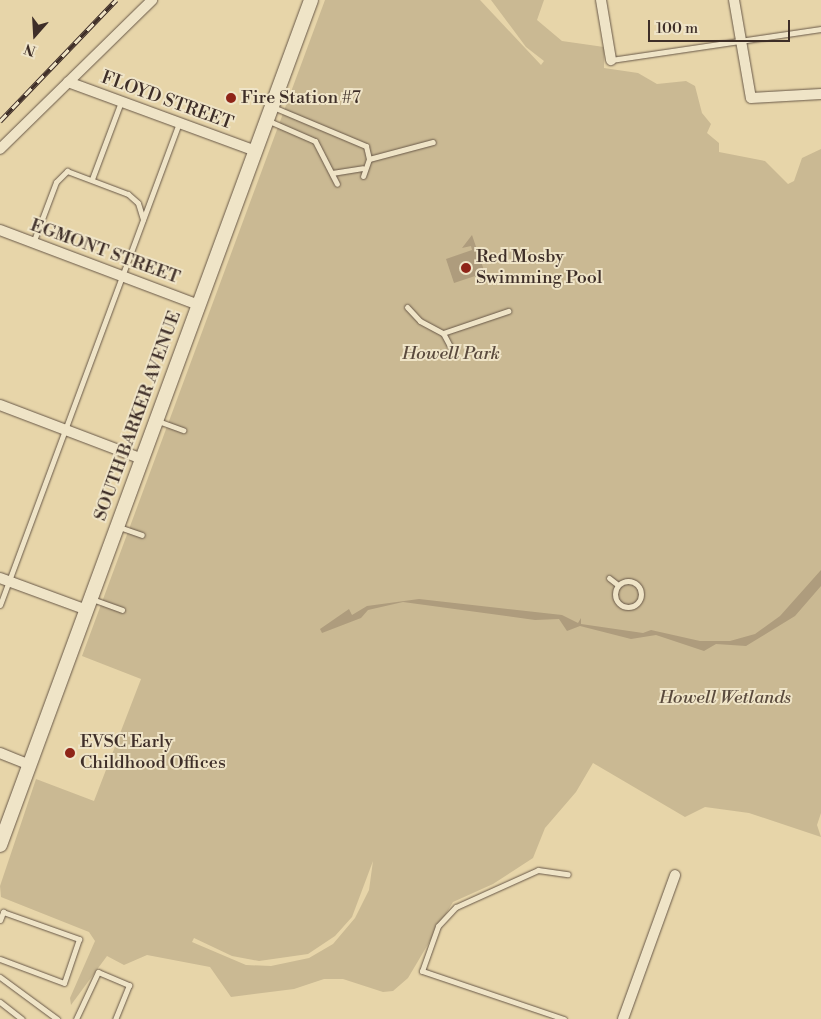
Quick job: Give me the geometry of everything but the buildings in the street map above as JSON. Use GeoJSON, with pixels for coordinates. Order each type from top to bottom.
{"type":"FeatureCollection","features":[{"type":"Feature","properties":{"kind":"main road","name":"SOUTH BARKER AVENUE"},"geometry":{"type":"LineString","coordinates":[[0,845],[311,0]]}},
{"type":"Feature","properties":{"kind":"street"},"geometry":{"type":"LineString","coordinates":[[0,149],[152,0]]}},
{"type":"Feature","properties":{"kind":"street"},"geometry":{"type":"LineString","coordinates":[[601,0],[612,60]]}},
{"type":"Feature","properties":{"kind":"street"},"geometry":{"type":"LineString","coordinates":[[734,0],[751,98],[821,94]]}},
{"type":"Feature","properties":{"kind":"street","name":"FLOYD STREET"},"geometry":{"type":"LineString","coordinates":[[68,82],[256,151]]}},
{"type":"Feature","properties":{"kind":"street","name":"EGMONT STREET"},"geometry":{"type":"LineString","coordinates":[[0,230],[199,305]]}},
{"type":"Feature","properties":{"kind":"street"},"geometry":{"type":"LineString","coordinates":[[0,405],[142,459]]}},
{"type":"Feature","properties":{"kind":"street"},"geometry":{"type":"LineString","coordinates":[[5,580],[89,604]]}},
{"type":"Feature","properties":{"kind":"street"},"geometry":{"type":"LineString","coordinates":[[0,753],[30,765]]}},
{"type":"Feature","properties":{"kind":"street"},"geometry":{"type":"LineString","coordinates":[[623,1019],[675,875]]}},
{"type":"Feature","properties":{"kind":"lane"},"geometry":{"type":"LineString","coordinates":[[612,60],[742,43],[821,29]]}},
{"type":"Feature","properties":{"kind":"lane"},"geometry":{"type":"LineString","coordinates":[[92,179],[121,102]]}},
{"type":"Feature","properties":{"kind":"lane"},"geometry":{"type":"LineString","coordinates":[[272,107],[366,146],[368,159],[363,168],[363,176]]}},
{"type":"Feature","properties":{"kind":"lane"},"geometry":{"type":"LineString","coordinates":[[267,121],[315,141],[337,184]]}},
{"type":"Feature","properties":{"kind":"lane"},"geometry":{"type":"LineString","coordinates":[[0,605],[5,580],[66,430],[179,123]]}},
{"type":"Feature","properties":{"kind":"lane"},"geometry":{"type":"LineString","coordinates":[[368,159],[433,142]]}},
{"type":"Feature","properties":{"kind":"lane"},"geometry":{"type":"LineString","coordinates":[[332,172],[363,168]]}},
{"type":"Feature","properties":{"kind":"lane"},"geometry":{"type":"LineString","coordinates":[[33,243],[61,174],[67,171],[128,194],[138,204],[144,220]]}},
{"type":"Feature","properties":{"kind":"lane"},"geometry":{"type":"LineString","coordinates":[[407,307],[420,321],[443,332],[454,354]]}},
{"type":"Feature","properties":{"kind":"lane"},"geometry":{"type":"LineString","coordinates":[[443,332],[508,311]]}},
{"type":"Feature","properties":{"kind":"lane"},"geometry":{"type":"LineString","coordinates":[[156,420],[183,430]]}},
{"type":"Feature","properties":{"kind":"lane"},"geometry":{"type":"LineString","coordinates":[[117,526],[142,535]]}},
{"type":"Feature","properties":{"kind":"lane"},"geometry":{"type":"LineString","coordinates":[[609,578],[618,585]]}},
{"type":"Feature","properties":{"kind":"lane"},"geometry":{"type":"LineString","coordinates":[[630,581],[638,585],[641,593],[636,604],[624,606],[617,601],[618,585],[630,581]]}},
{"type":"Feature","properties":{"kind":"lane"},"geometry":{"type":"LineString","coordinates":[[89,604],[122,610]]}},
{"type":"Feature","properties":{"kind":"lane"},"geometry":{"type":"LineString","coordinates":[[564,1019],[422,971],[438,926],[456,907],[538,870],[568,874]]}},
{"type":"Feature","properties":{"kind":"lane"},"geometry":{"type":"LineString","coordinates":[[0,920],[3,912],[79,939],[64,983],[0,959]]}},
{"type":"Feature","properties":{"kind":"lane"},"geometry":{"type":"LineString","coordinates":[[76,1019],[98,972],[129,985],[115,1019]]}},
{"type":"Feature","properties":{"kind":"lane"},"geometry":{"type":"LineString","coordinates":[[0,977],[57,1019]]}},
{"type":"Feature","properties":{"kind":"lane"},"geometry":{"type":"LineString","coordinates":[[0,1002],[22,1019]]}},
{"type":"Feature","properties":{"kind":"green space"},"geometry":{"type":"Polygon","coordinates":[[[325,0],[480,0],[541,65],[544,61],[526,47],[491,0],[544,0],[537,20],[562,41],[604,47],[604,68],[638,73],[657,84],[686,81],[695,86],[702,113],[711,124],[707,133],[719,143],[719,152],[765,161],[788,184],[794,181],[802,158],[821,149],[821,813],[817,825],[821,837],[749,813],[705,807],[685,817],[593,763],[576,792],[545,828],[533,858],[493,884],[453,902],[408,978],[393,991],[383,992],[343,979],[324,979],[294,989],[231,997],[210,967],[147,955],[124,965],[107,956],[71,1005],[70,998],[95,941],[89,932],[1,897],[0,886],[36,779],[94,801],[141,679],[82,656],[325,0]],[[373,861],[352,917],[335,936],[308,954],[259,961],[232,956],[194,938],[192,942],[246,965],[271,966],[309,958],[333,944],[355,918],[369,890],[373,861]]]}},
{"type":"Feature","properties":{"kind":"shaded area","name":"Red Mosby Swimming Pool"},"geometry":{"type":"Polygon","coordinates":[[[472,235],[488,282],[477,283],[475,276],[454,283],[446,259],[472,250],[471,246],[462,248],[472,235]]]}},
{"type":"Feature","properties":{"kind":"shaded area"},"geometry":{"type":"Polygon","coordinates":[[[821,570],[821,586],[795,616],[746,646],[716,644],[704,651],[656,635],[631,639],[580,626],[567,631],[559,619],[535,620],[403,602],[368,610],[361,618],[322,633],[320,629],[349,609],[352,615],[367,606],[419,599],[562,615],[578,623],[581,618],[581,624],[643,633],[651,630],[700,641],[730,641],[755,634],[780,616],[821,570]]]}},
{"type":"Feature","properties":{"kind":"railway"},"geometry":{"type":"LineString","coordinates":[[0,121],[116,0]]}},
{"type":"Feature","properties":{"kind":"place","name":"Fire Station #7"},"geometry":{"type":"Point","coordinates":[231,98]}},
{"type":"Feature","properties":{"kind":"place","name":"Red Mosby Swimming Pool"},"geometry":{"type":"Point","coordinates":[466,268]}},
{"type":"Feature","properties":{"kind":"place","name":"EVSC Early Childhood Offices"},"geometry":{"type":"Point","coordinates":[70,753]}},
{"type":"Feature","properties":{"kind":"park label","name":"Howell Park"},"geometry":{"type":"Point","coordinates":[451,354]}},
{"type":"Feature","properties":{"kind":"park label","name":"Howell Wetlands"},"geometry":{"type":"Point","coordinates":[725,698]}}]}
